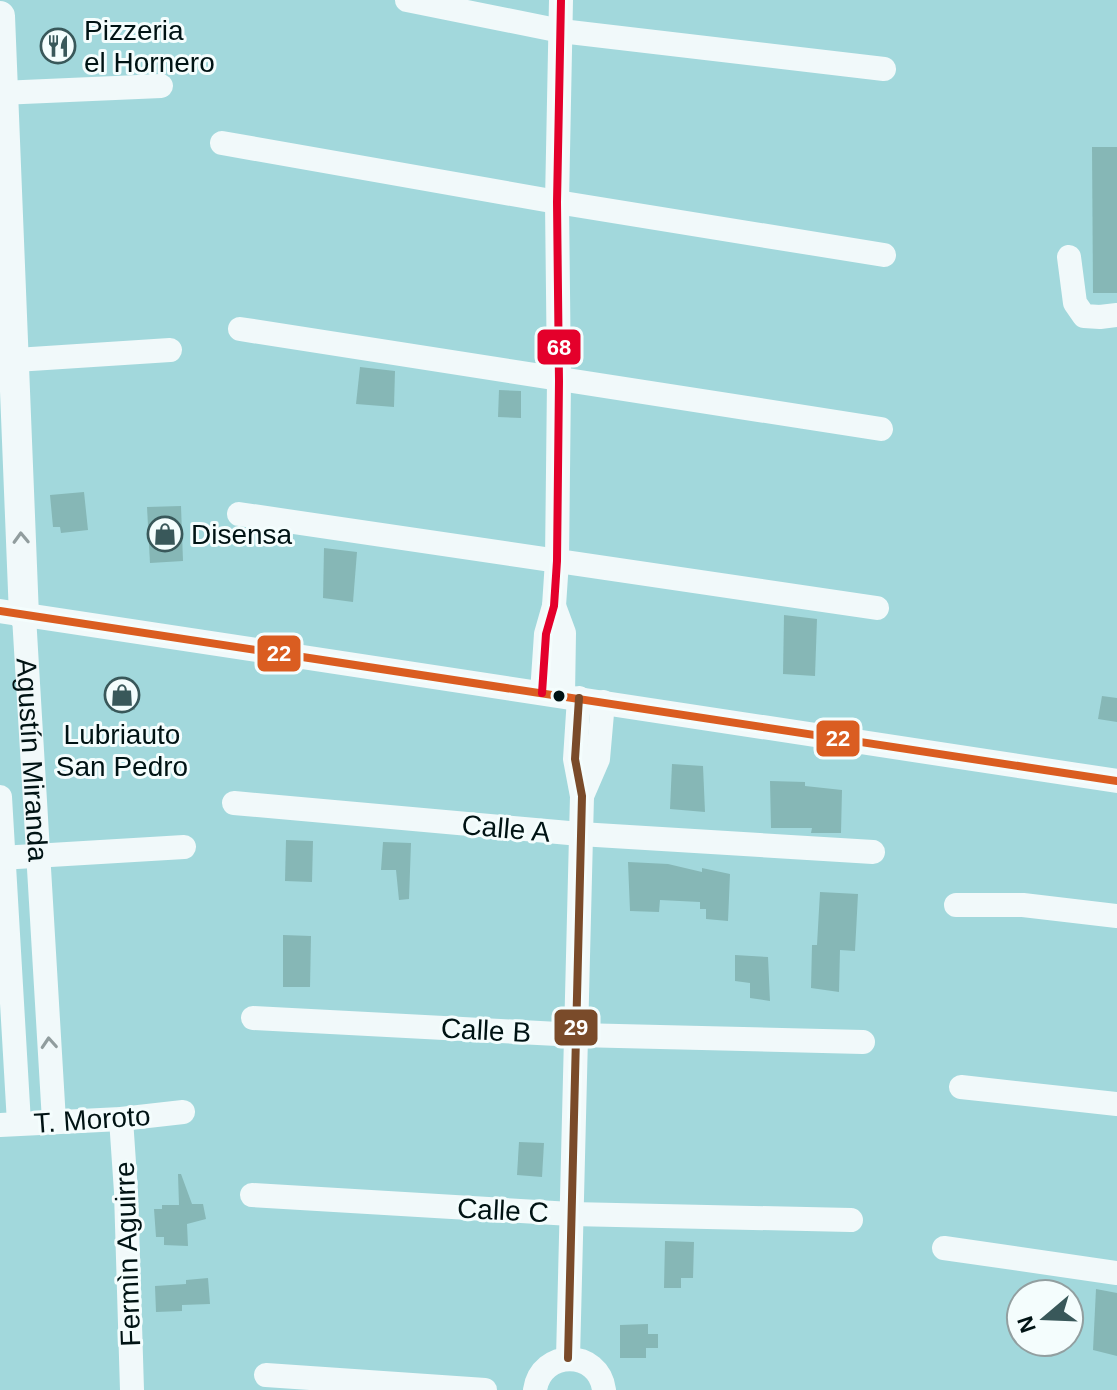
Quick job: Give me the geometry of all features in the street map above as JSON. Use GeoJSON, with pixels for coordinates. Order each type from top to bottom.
{"type":"FeatureCollection","features":[{"type":"Feature","properties":{"kind":"main road","name":"Agustín Miranda"},"geometry":{"type":"LineString","coordinates":[[0,16],[12,614]]}},
{"type":"Feature","properties":{"kind":"street"},"geometry":{"type":"LineString","coordinates":[[407,0],[561,31],[884,69]]}},
{"type":"Feature","properties":{"kind":"street"},"geometry":{"type":"LineString","coordinates":[[561,0],[557,202],[557,561],[554,606],[561,696],[582,796],[568,1358]]}},
{"type":"Feature","properties":{"kind":"street"},"geometry":{"type":"LineString","coordinates":[[2,93],[161,86]]}},
{"type":"Feature","properties":{"kind":"street"},"geometry":{"type":"LineString","coordinates":[[222,143],[884,255]]}},
{"type":"Feature","properties":{"kind":"street"},"geometry":{"type":"LineString","coordinates":[[1069,257],[1075,303],[1084,316],[1117,315]]}},
{"type":"Feature","properties":{"kind":"street"},"geometry":{"type":"LineString","coordinates":[[240,329],[881,429]]}},
{"type":"Feature","properties":{"kind":"street"},"geometry":{"type":"LineString","coordinates":[[7,360],[170,350]]}},
{"type":"Feature","properties":{"kind":"street"},"geometry":{"type":"LineString","coordinates":[[239,514],[877,608]]}},
{"type":"Feature","properties":{"kind":"street"},"geometry":{"type":"LineString","coordinates":[[12,614],[1117,781]]}},
{"type":"Feature","properties":{"kind":"street","name":"Agustín Miranda"},"geometry":{"type":"LineString","coordinates":[[12,614],[37,856],[54,1121]]}},
{"type":"Feature","properties":{"kind":"street"},"geometry":{"type":"LineString","coordinates":[[582,796],[598,759],[603,702]]}},
{"type":"Feature","properties":{"kind":"street","name":"Agustín Miranda"},"geometry":{"type":"LineString","coordinates":[[0,797],[9,1124]]}},
{"type":"Feature","properties":{"kind":"street","name":"Calle A"},"geometry":{"type":"LineString","coordinates":[[234,803],[580,834],[873,852]]}},
{"type":"Feature","properties":{"kind":"street"},"geometry":{"type":"LineString","coordinates":[[2,858],[184,847]]}},
{"type":"Feature","properties":{"kind":"street"},"geometry":{"type":"LineString","coordinates":[[956,905],[1023,905],[1117,916]]}},
{"type":"Feature","properties":{"kind":"street","name":"Calle B"},"geometry":{"type":"LineString","coordinates":[[253,1018],[577,1035],[863,1042]]}},
{"type":"Feature","properties":{"kind":"street"},"geometry":{"type":"LineString","coordinates":[[961,1087],[1117,1104]]}},
{"type":"Feature","properties":{"kind":"street","name":"T. Moroto"},"geometry":{"type":"LineString","coordinates":[[9,1124],[121,1119],[183,1112]]}},
{"type":"Feature","properties":{"kind":"street","name":"Fermìn Aguirre"},"geometry":{"type":"LineString","coordinates":[[121,1119],[132,1390]]}},
{"type":"Feature","properties":{"kind":"street","name":"Calle C"},"geometry":{"type":"LineString","coordinates":[[252,1195],[571,1214],[851,1220]]}},
{"type":"Feature","properties":{"kind":"street"},"geometry":{"type":"LineString","coordinates":[[944,1248],[1117,1273]]}},
{"type":"Feature","properties":{"kind":"street"},"geometry":{"type":"LineString","coordinates":[[535,1390],[541,1373],[548,1365],[568,1358],[583,1361],[595,1369],[604,1390]]}},
{"type":"Feature","properties":{"kind":"street"},"geometry":{"type":"LineString","coordinates":[[266,1375],[485,1390]]}},
{"type":"Feature","properties":{"kind":"building"},"geometry":{"type":"Polygon","coordinates":[[[1092,147],[1117,147],[1117,293],[1093,293],[1092,147]]]}},
{"type":"Feature","properties":{"kind":"building"},"geometry":{"type":"Polygon","coordinates":[[[360,367],[395,371],[394,407],[356,404],[360,367]]]}},
{"type":"Feature","properties":{"kind":"building"},"geometry":{"type":"Polygon","coordinates":[[[499,390],[521,391],[521,418],[498,417],[499,390]]]}},
{"type":"Feature","properties":{"kind":"building"},"geometry":{"type":"Polygon","coordinates":[[[84,492],[88,530],[61,533],[60,527],[53,527],[50,495],[84,492]]]}},
{"type":"Feature","properties":{"kind":"building","name":"Disensa"},"geometry":{"type":"Polygon","coordinates":[[[181,506],[183,561],[150,563],[147,507],[181,506]]]}},
{"type":"Feature","properties":{"kind":"building"},"geometry":{"type":"Polygon","coordinates":[[[324,548],[357,552],[353,602],[323,598],[324,548]]]}},
{"type":"Feature","properties":{"kind":"building"},"geometry":{"type":"Polygon","coordinates":[[[784,615],[817,619],[815,676],[783,674],[784,615]]]}},
{"type":"Feature","properties":{"kind":"building","name":"Lubriauto San Pedro"},"geometry":{"type":"Polygon","coordinates":[[[134,680],[135,710],[111,711],[109,681],[134,680]]]}},
{"type":"Feature","properties":{"kind":"building"},"geometry":{"type":"Polygon","coordinates":[[[1102,696],[1117,698],[1117,722],[1098,719],[1102,696]]]}},
{"type":"Feature","properties":{"kind":"building"},"geometry":{"type":"Polygon","coordinates":[[[672,764],[703,766],[705,812],[670,809],[672,764]]]}},
{"type":"Feature","properties":{"kind":"building"},"geometry":{"type":"Polygon","coordinates":[[[770,781],[805,782],[805,786],[842,790],[841,833],[811,833],[812,828],[771,828],[770,781]]]}},
{"type":"Feature","properties":{"kind":"building"},"geometry":{"type":"Polygon","coordinates":[[[286,840],[313,841],[312,882],[285,881],[286,840]]]}},
{"type":"Feature","properties":{"kind":"building"},"geometry":{"type":"Polygon","coordinates":[[[383,842],[411,843],[409,899],[399,900],[396,870],[381,870],[383,842]]]}},
{"type":"Feature","properties":{"kind":"building"},"geometry":{"type":"Polygon","coordinates":[[[628,862],[668,864],[702,872],[702,868],[730,874],[728,921],[706,919],[706,909],[700,909],[700,902],[660,900],[659,912],[630,911],[628,862]]]}},
{"type":"Feature","properties":{"kind":"building"},"geometry":{"type":"Polygon","coordinates":[[[820,892],[858,894],[855,951],[840,950],[839,992],[811,988],[812,945],[817,945],[820,892]]]}},
{"type":"Feature","properties":{"kind":"building"},"geometry":{"type":"Polygon","coordinates":[[[283,935],[311,936],[310,987],[283,987],[283,935]]]}},
{"type":"Feature","properties":{"kind":"building"},"geometry":{"type":"Polygon","coordinates":[[[735,955],[768,957],[770,1001],[750,998],[750,983],[735,981],[735,955]]]}},
{"type":"Feature","properties":{"kind":"building"},"geometry":{"type":"Polygon","coordinates":[[[519,1142],[544,1143],[542,1177],[517,1175],[519,1142]]]}},
{"type":"Feature","properties":{"kind":"building"},"geometry":{"type":"Polygon","coordinates":[[[178,1174],[181,1174],[192,1204],[203,1204],[206,1219],[187,1224],[188,1246],[164,1245],[164,1237],[156,1237],[154,1209],[162,1209],[162,1205],[179,1205],[178,1174]]]}},
{"type":"Feature","properties":{"kind":"building"},"geometry":{"type":"Polygon","coordinates":[[[665,1241],[694,1242],[693,1278],[681,1278],[681,1288],[664,1288],[665,1241]]]}},
{"type":"Feature","properties":{"kind":"building"},"geometry":{"type":"Polygon","coordinates":[[[208,1278],[210,1304],[182,1305],[182,1311],[156,1312],[155,1286],[186,1284],[186,1280],[208,1278]]]}},
{"type":"Feature","properties":{"kind":"building"},"geometry":{"type":"Polygon","coordinates":[[[1096,1289],[1117,1293],[1117,1356],[1093,1350],[1096,1289]]]}},
{"type":"Feature","properties":{"kind":"building"},"geometry":{"type":"Polygon","coordinates":[[[648,1324],[648,1334],[658,1334],[658,1348],[646,1348],[646,1358],[620,1358],[620,1325],[648,1324]]]}},
{"type":"Feature","properties":{"kind":"transit line","name":"68"},"geometry":{"type":"LineString","coordinates":[[542,693],[546,634],[554,606],[557,561],[557,202],[561,0]]}},
{"type":"Feature","properties":{"kind":"transit line","name":"22"},"geometry":{"type":"LineString","coordinates":[[0,611],[1117,781]]}},
{"type":"Feature","properties":{"kind":"transit line","name":"29"},"geometry":{"type":"LineString","coordinates":[[568,1358],[582,796],[575,759],[579,698]]}},
{"type":"Feature","properties":{"kind":"place","name":"Pizzeria el Hornero"},"geometry":{"type":"Point","coordinates":[58,46]}},
{"type":"Feature","properties":{"kind":"place","name":"Disensa"},"geometry":{"type":"Point","coordinates":[165,534]}},
{"type":"Feature","properties":{"kind":"place","name":"Lubriauto San Pedro"},"geometry":{"type":"Point","coordinates":[122,695]}}]}
